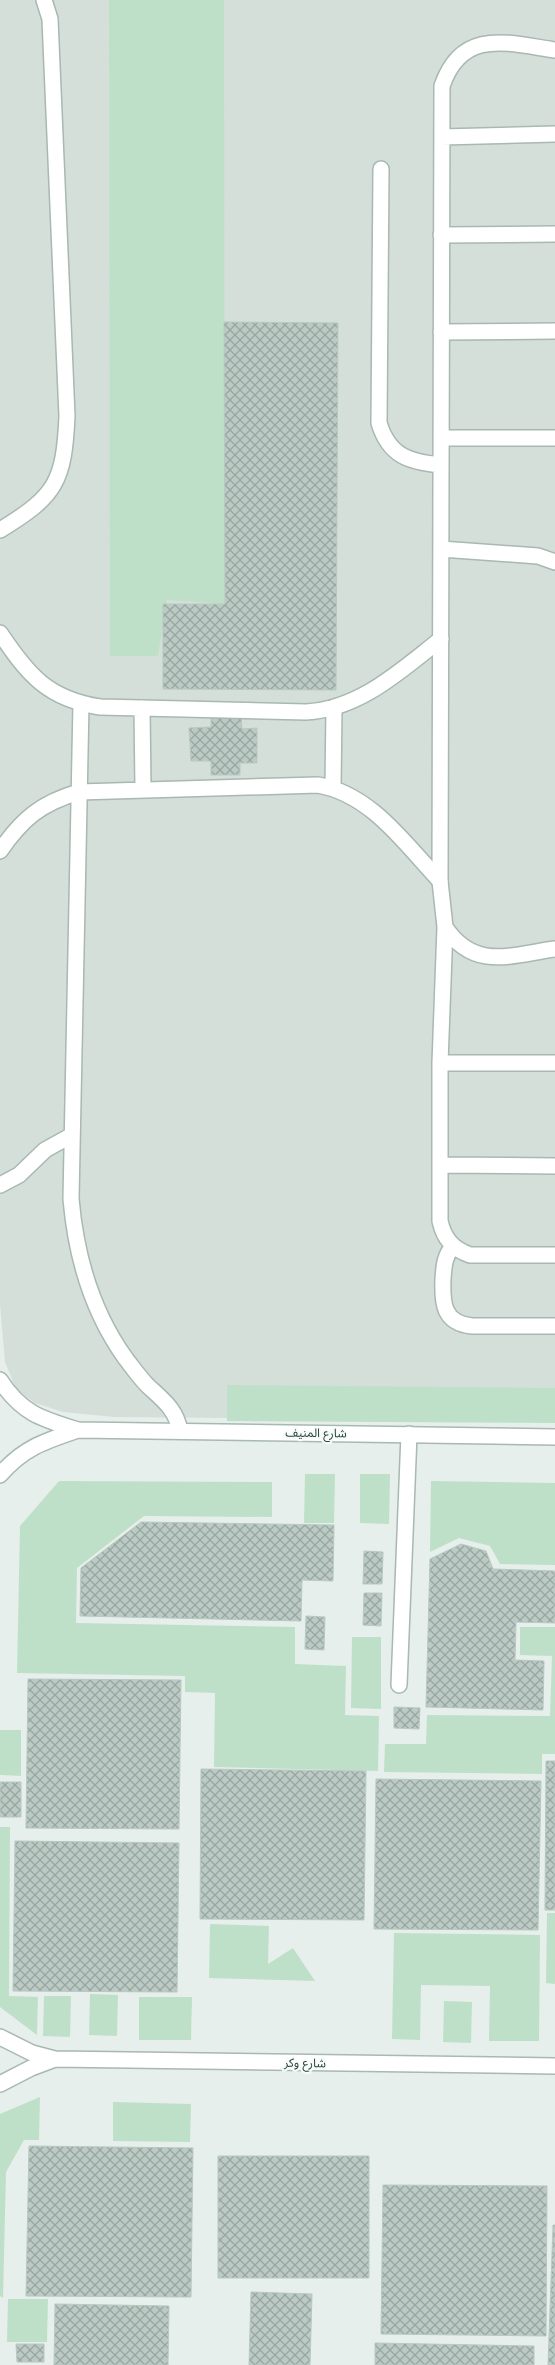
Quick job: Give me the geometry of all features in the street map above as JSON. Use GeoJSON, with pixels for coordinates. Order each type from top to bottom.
{"type":"FeatureCollection","features":[{"type":"Feature","properties":{"kind":"street"},"geometry":{"type":"LineString","coordinates":[[0,530],[32,510],[49,492],[54,486],[65,455],[67,416],[50,19],[44,0]]}},
{"type":"Feature","properties":{"kind":"street"},"geometry":{"type":"LineString","coordinates":[[555,50],[490,42],[474,47],[459,56],[448,70],[442,86],[440,639],[440,881],[445,927],[440,1063],[440,1221],[446,1240],[470,1255],[555,1255]]}},
{"type":"Feature","properties":{"kind":"street"},"geometry":{"type":"LineString","coordinates":[[442,137],[555,134]]}},
{"type":"Feature","properties":{"kind":"street"},"geometry":{"type":"LineString","coordinates":[[381,169],[379,423],[388,444],[397,452],[420,463],[441,465]]}},
{"type":"Feature","properties":{"kind":"street"},"geometry":{"type":"LineString","coordinates":[[441,235],[555,234]]}},
{"type":"Feature","properties":{"kind":"street"},"geometry":{"type":"LineString","coordinates":[[441,332],[555,331]]}},
{"type":"Feature","properties":{"kind":"street"},"geometry":{"type":"LineString","coordinates":[[441,438],[555,438]]}},
{"type":"Feature","properties":{"kind":"street"},"geometry":{"type":"LineString","coordinates":[[441,549],[538,556],[555,562]]}},
{"type":"Feature","properties":{"kind":"street"},"geometry":{"type":"LineString","coordinates":[[0,634],[35,679],[63,697],[81,704],[142,708],[306,712],[334,707],[369,692],[440,639]]}},
{"type":"Feature","properties":{"kind":"street"},"geometry":{"type":"LineString","coordinates":[[81,704],[71,1199],[74,1233],[82,1269],[97,1306],[126,1358],[146,1384],[173,1410],[180,1431]]}},
{"type":"Feature","properties":{"kind":"street"},"geometry":{"type":"LineString","coordinates":[[333,788],[334,707]]}},
{"type":"Feature","properties":{"kind":"street"},"geometry":{"type":"LineString","coordinates":[[142,708],[143,789]]}},
{"type":"Feature","properties":{"kind":"street"},"geometry":{"type":"LineString","coordinates":[[0,851],[21,823],[36,810],[56,799],[78,792],[301,785],[333,788],[359,800],[371,809],[440,881]]}},
{"type":"Feature","properties":{"kind":"street"},"geometry":{"type":"LineString","coordinates":[[445,927],[453,939],[463,948],[476,955],[490,958],[555,949]]}},
{"type":"Feature","properties":{"kind":"street"},"geometry":{"type":"LineString","coordinates":[[440,1063],[555,1063]]}},
{"type":"Feature","properties":{"kind":"street"},"geometry":{"type":"LineString","coordinates":[[0,1185],[19,1175],[45,1150],[72,1135]]}},
{"type":"Feature","properties":{"kind":"street"},"geometry":{"type":"LineString","coordinates":[[440,1165],[555,1166]]}},
{"type":"Feature","properties":{"kind":"street"},"geometry":{"type":"LineString","coordinates":[[453,1246],[444,1260],[442,1296],[448,1314],[454,1320],[462,1325],[472,1326],[555,1326]]}},
{"type":"Feature","properties":{"kind":"street","name":"شارع المنيف"},"geometry":{"type":"LineString","coordinates":[[0,1380],[11,1397],[25,1410],[43,1419],[78,1430],[555,1437]]}},
{"type":"Feature","properties":{"kind":"street","name":"شارع المنيف"},"geometry":{"type":"LineString","coordinates":[[0,1475],[13,1460],[30,1448],[78,1430]]}},
{"type":"Feature","properties":{"kind":"street"},"geometry":{"type":"LineString","coordinates":[[399,1685],[409,1434]]}},
{"type":"Feature","properties":{"kind":"street","name":"شارع وكر"},"geometry":{"type":"LineString","coordinates":[[0,2037],[32,2053],[55,2059],[555,2066]]}},
{"type":"Feature","properties":{"kind":"street","name":"شارع وكر"},"geometry":{"type":"LineString","coordinates":[[0,2084],[31,2068],[55,2059]]}},
{"type":"Feature","properties":{"kind":"shaded area"},"geometry":{"type":"Polygon","coordinates":[[[0,0],[555,0],[555,1421],[114,1417],[63,1412],[35,1403],[16,1389],[5,1362],[0,1305],[0,0]]]}},
{"type":"Feature","properties":{"kind":"green space"},"geometry":{"type":"Polygon","coordinates":[[[109,0],[224,0],[225,604],[167,600],[158,656],[110,656],[109,0]]]}},
{"type":"Feature","properties":{"kind":"green space"},"geometry":{"type":"Polygon","coordinates":[[[227,1385],[555,1388],[555,1423],[227,1421],[227,1385]]]}},
{"type":"Feature","properties":{"kind":"green space"},"geometry":{"type":"Polygon","coordinates":[[[305,1474],[335,1474],[334,1523],[304,1523],[305,1474]]]}},
{"type":"Feature","properties":{"kind":"green space"},"geometry":{"type":"Polygon","coordinates":[[[360,1474],[390,1474],[389,1524],[360,1523],[360,1474]]]}},
{"type":"Feature","properties":{"kind":"green space"},"geometry":{"type":"Polygon","coordinates":[[[59,1481],[272,1482],[272,1517],[144,1516],[77,1568],[76,1623],[295,1627],[295,1664],[346,1666],[345,1715],[379,1716],[378,1771],[214,1767],[215,1693],[185,1692],[185,1676],[17,1673],[20,1526],[59,1481]]]}},
{"type":"Feature","properties":{"kind":"green space"},"geometry":{"type":"Polygon","coordinates":[[[431,1481],[555,1483],[555,1565],[500,1564],[490,1546],[459,1538],[430,1552],[431,1481]]]}},
{"type":"Feature","properties":{"kind":"green space"},"geometry":{"type":"Polygon","coordinates":[[[520,1627],[555,1627],[555,1754],[542,1754],[542,1774],[384,1772],[385,1744],[426,1744],[427,1715],[550,1716],[552,1656],[520,1655],[520,1627]]]}},
{"type":"Feature","properties":{"kind":"green space"},"geometry":{"type":"Polygon","coordinates":[[[352,1637],[381,1637],[381,1709],[351,1708],[352,1637]]]}},
{"type":"Feature","properties":{"kind":"green space"},"geometry":{"type":"Polygon","coordinates":[[[0,1730],[21,1730],[21,1776],[0,1775],[0,1730]]]}},
{"type":"Feature","properties":{"kind":"green space"},"geometry":{"type":"Polygon","coordinates":[[[0,1827],[10,1827],[9,1996],[38,1997],[37,2035],[0,2007],[0,1827]]]}},
{"type":"Feature","properties":{"kind":"green space"},"geometry":{"type":"Polygon","coordinates":[[[547,1913],[555,1913],[555,1984],[546,1983],[547,1913]]]}},
{"type":"Feature","properties":{"kind":"green space"},"geometry":{"type":"Polygon","coordinates":[[[210,1924],[269,1926],[268,1964],[293,1948],[315,1981],[209,1978],[210,1924]]]}},
{"type":"Feature","properties":{"kind":"green space"},"geometry":{"type":"Polygon","coordinates":[[[394,1933],[540,1935],[539,2041],[489,2041],[490,1986],[421,1985],[420,2040],[392,2039],[394,1933]]]}},
{"type":"Feature","properties":{"kind":"green space"},"geometry":{"type":"Polygon","coordinates":[[[90,1994],[118,1995],[117,2036],[89,2035],[90,1994]]]}},
{"type":"Feature","properties":{"kind":"green space"},"geometry":{"type":"Polygon","coordinates":[[[44,1996],[71,1996],[70,2037],[43,2036],[44,1996]]]}},
{"type":"Feature","properties":{"kind":"green space"},"geometry":{"type":"Polygon","coordinates":[[[139,1997],[192,1997],[191,2040],[139,2040],[139,1997]]]}},
{"type":"Feature","properties":{"kind":"green space"},"geometry":{"type":"Polygon","coordinates":[[[444,2001],[472,2002],[471,2043],[443,2042],[444,2001]]]}},
{"type":"Feature","properties":{"kind":"green space"},"geometry":{"type":"Polygon","coordinates":[[[40,2097],[39,2140],[24,2140],[6,2172],[3,2298],[0,2296],[0,2114],[40,2097]]]}},
{"type":"Feature","properties":{"kind":"green space"},"geometry":{"type":"Polygon","coordinates":[[[113,2102],[191,2104],[190,2142],[113,2141],[113,2102]]]}},
{"type":"Feature","properties":{"kind":"green space"},"geometry":{"type":"Polygon","coordinates":[[[8,2299],[48,2299],[47,2342],[7,2342],[8,2299]]]}},
{"type":"Feature","properties":{"kind":"building"},"geometry":{"type":"Polygon","coordinates":[[[224,322],[338,323],[336,690],[163,689],[163,604],[225,604],[224,322]]]}},
{"type":"Feature","properties":{"kind":"building"},"geometry":{"type":"Polygon","coordinates":[[[241,717],[242,729],[257,728],[257,763],[240,763],[240,775],[211,775],[211,761],[191,761],[189,728],[211,727],[211,718],[241,717]]]}},
{"type":"Feature","properties":{"kind":"building"},"geometry":{"type":"Polygon","coordinates":[[[141,1522],[334,1525],[333,1581],[302,1580],[301,1621],[80,1616],[81,1568],[141,1522]]]}},
{"type":"Feature","properties":{"kind":"building"},"geometry":{"type":"Polygon","coordinates":[[[461,1544],[486,1551],[493,1569],[555,1571],[555,1623],[516,1622],[515,1660],[544,1661],[543,1710],[426,1707],[430,1559],[461,1544]]]}},
{"type":"Feature","properties":{"kind":"building"},"geometry":{"type":"Polygon","coordinates":[[[364,1551],[383,1552],[382,1584],[363,1584],[364,1551]]]}},
{"type":"Feature","properties":{"kind":"building"},"geometry":{"type":"Polygon","coordinates":[[[364,1593],[382,1593],[381,1626],[363,1625],[364,1593]]]}},
{"type":"Feature","properties":{"kind":"building"},"geometry":{"type":"Polygon","coordinates":[[[306,1616],[325,1617],[324,1650],[305,1649],[306,1616]]]}},
{"type":"Feature","properties":{"kind":"building"},"geometry":{"type":"Polygon","coordinates":[[[28,1679],[181,1680],[179,1829],[26,1828],[28,1679]]]}},
{"type":"Feature","properties":{"kind":"building"},"geometry":{"type":"Polygon","coordinates":[[[394,1707],[420,1708],[419,1729],[394,1728],[394,1707]]]}},
{"type":"Feature","properties":{"kind":"building"},"geometry":{"type":"Polygon","coordinates":[[[546,1761],[555,1761],[555,1910],[545,1910],[546,1761]]]}},
{"type":"Feature","properties":{"kind":"building"},"geometry":{"type":"Polygon","coordinates":[[[201,1769],[366,1771],[364,1920],[200,1919],[201,1769]]]}},
{"type":"Feature","properties":{"kind":"building"},"geometry":{"type":"Polygon","coordinates":[[[376,1779],[541,1781],[538,1930],[374,1929],[376,1779]]]}},
{"type":"Feature","properties":{"kind":"building"},"geometry":{"type":"Polygon","coordinates":[[[0,1782],[21,1782],[21,1817],[0,1817],[0,1782]]]}},
{"type":"Feature","properties":{"kind":"building"},"geometry":{"type":"Polygon","coordinates":[[[15,1841],[179,1843],[177,1992],[13,1991],[15,1841]]]}},
{"type":"Feature","properties":{"kind":"building"},"geometry":{"type":"Polygon","coordinates":[[[29,2146],[193,2148],[191,2297],[26,2296],[29,2146]]]}},
{"type":"Feature","properties":{"kind":"building"},"geometry":{"type":"Polygon","coordinates":[[[218,2156],[369,2156],[369,2278],[218,2278],[218,2156]]]}},
{"type":"Feature","properties":{"kind":"building"},"geometry":{"type":"Polygon","coordinates":[[[383,2185],[547,2186],[546,2336],[381,2334],[383,2185]]]}},
{"type":"Feature","properties":{"kind":"building"},"geometry":{"type":"Polygon","coordinates":[[[553,2225],[555,2225],[555,2365],[548,2365],[553,2225]]]}},
{"type":"Feature","properties":{"kind":"building"},"geometry":{"type":"Polygon","coordinates":[[[251,2292],[312,2294],[310,2365],[249,2365],[251,2292]]]}},
{"type":"Feature","properties":{"kind":"building"},"geometry":{"type":"Polygon","coordinates":[[[55,2304],[169,2306],[168,2365],[54,2365],[55,2304]]]}},
{"type":"Feature","properties":{"kind":"building"},"geometry":{"type":"Polygon","coordinates":[[[375,2343],[534,2346],[534,2365],[375,2365],[375,2343]]]}},
{"type":"Feature","properties":{"kind":"building"},"geometry":{"type":"Polygon","coordinates":[[[16,2344],[44,2344],[44,2362],[17,2362],[16,2344]]]}}]}
